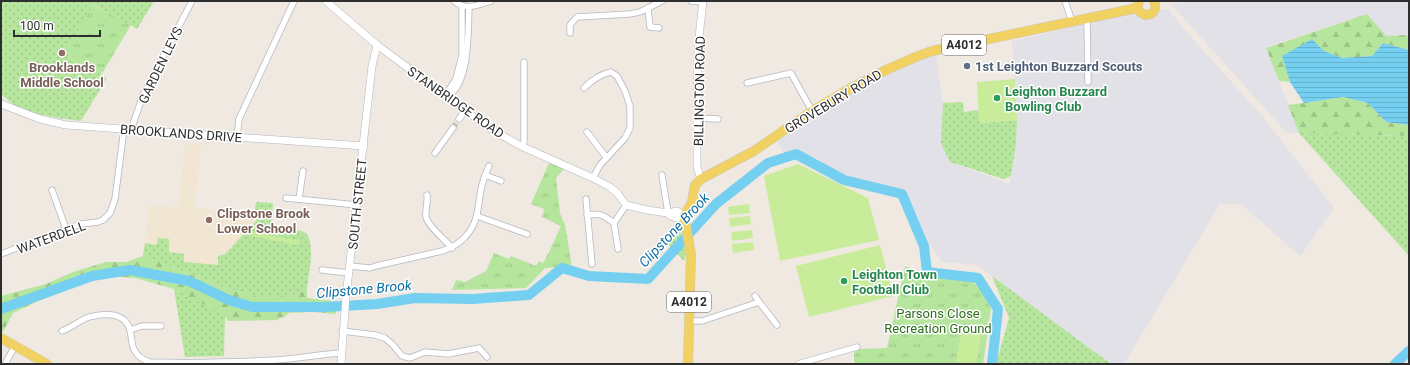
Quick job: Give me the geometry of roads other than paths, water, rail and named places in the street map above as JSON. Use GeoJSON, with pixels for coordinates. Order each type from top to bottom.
{"type":"FeatureCollection","features":[{"type":"Feature","properties":{"kind":"main road","name":"GROVEBURY ROAD"},"geometry":{"type":"LineString","coordinates":[[701,180],[754,151],[812,111],[871,77],[918,56],[932,51],[1087,18],[1138,4],[1142,14],[1148,15],[1155,11],[1157,2]]}},
{"type":"Feature","properties":{"kind":"main road"},"geometry":{"type":"LineString","coordinates":[[684,220],[692,202],[695,185],[701,180]]}},
{"type":"Feature","properties":{"kind":"main road","name":"A4012"},"geometry":{"type":"LineString","coordinates":[[684,220],[691,254],[688,364]]}},
{"type":"Feature","properties":{"kind":"main road"},"geometry":{"type":"LineString","coordinates":[[1,338],[47,364]]}},
{"type":"Feature","properties":{"kind":"street","name":"GARDEN LEYS"},"geometry":{"type":"LineString","coordinates":[[128,129],[143,95],[192,1]]}},
{"type":"Feature","properties":{"kind":"street"},"geometry":{"type":"LineString","coordinates":[[237,138],[239,119],[294,1]]}},
{"type":"Feature","properties":{"kind":"street","name":"STANBRIDGE ROAD"},"geometry":{"type":"LineString","coordinates":[[326,1],[377,45],[492,130],[523,147],[593,178],[618,194],[626,205]]}},
{"type":"Feature","properties":{"kind":"street"},"geometry":{"type":"LineString","coordinates":[[454,1],[462,6],[469,7],[491,1]]}},
{"type":"Feature","properties":{"kind":"street"},"geometry":{"type":"LineString","coordinates":[[570,33],[570,25],[577,17],[640,12],[662,1]]}},
{"type":"Feature","properties":{"kind":"street"},"geometry":{"type":"LineString","coordinates":[[691,1],[703,2]]}},
{"type":"Feature","properties":{"kind":"street"},"geometry":{"type":"LineString","coordinates":[[1065,1],[1072,21]]}},
{"type":"Feature","properties":{"kind":"street","name":"BILLINGTON ROAD"},"geometry":{"type":"LineString","coordinates":[[701,180],[697,167],[697,118],[698,46],[703,2]]}},
{"type":"Feature","properties":{"kind":"street"},"geometry":{"type":"LineString","coordinates":[[448,96],[448,91],[456,79],[462,55],[462,6]]}},
{"type":"Feature","properties":{"kind":"street"},"geometry":{"type":"LineString","coordinates":[[448,96],[452,94],[461,79],[466,55],[469,7]]}},
{"type":"Feature","properties":{"kind":"street"},"geometry":{"type":"LineString","coordinates":[[648,8],[650,27],[659,28]]}},
{"type":"Feature","properties":{"kind":"street"},"geometry":{"type":"LineString","coordinates":[[1087,18],[1088,82]]}},
{"type":"Feature","properties":{"kind":"street","name":"SOUTH STREET"},"geometry":{"type":"LineString","coordinates":[[340,364],[342,331],[372,66],[377,45]]}},
{"type":"Feature","properties":{"kind":"street"},"geometry":{"type":"LineString","coordinates":[[523,147],[524,62]]}},
{"type":"Feature","properties":{"kind":"street"},"geometry":{"type":"LineString","coordinates":[[584,88],[604,73],[611,72],[618,76],[626,92],[630,106],[630,128],[625,138],[606,156],[593,178]]}},
{"type":"Feature","properties":{"kind":"street"},"geometry":{"type":"LineString","coordinates":[[747,83],[791,73],[812,111]]}},
{"type":"Feature","properties":{"kind":"street","name":"BROOKLANDS DRIVE"},"geometry":{"type":"LineString","coordinates":[[1,104],[54,123],[66,125],[364,146]]}},
{"type":"Feature","properties":{"kind":"street"},"geometry":{"type":"LineString","coordinates":[[459,119],[466,111]]}},
{"type":"Feature","properties":{"kind":"street"},"geometry":{"type":"LineString","coordinates":[[697,118],[718,119]]}},
{"type":"Feature","properties":{"kind":"street"},"geometry":{"type":"LineString","coordinates":[[435,153],[453,128]]}},
{"type":"Feature","properties":{"kind":"street","name":"WATERDELL"},"geometry":{"type":"LineString","coordinates":[[1,254],[81,224],[103,220],[110,213],[114,199],[128,129]]}},
{"type":"Feature","properties":{"kind":"street"},"geometry":{"type":"LineString","coordinates":[[587,132],[606,156]]}},
{"type":"Feature","properties":{"kind":"street"},"geometry":{"type":"LineString","coordinates":[[322,270],[370,268],[442,252],[452,248],[459,243],[470,230],[477,216],[481,188],[489,166]]}},
{"type":"Feature","properties":{"kind":"street"},"geometry":{"type":"LineString","coordinates":[[299,199],[303,171]]}},
{"type":"Feature","properties":{"kind":"street"},"geometry":{"type":"LineString","coordinates":[[662,174],[668,213]]}},
{"type":"Feature","properties":{"kind":"street"},"geometry":{"type":"LineString","coordinates":[[485,175],[501,181]]}},
{"type":"Feature","properties":{"kind":"street"},"geometry":{"type":"LineString","coordinates":[[52,190],[66,229]]}},
{"type":"Feature","properties":{"kind":"street"},"geometry":{"type":"LineString","coordinates":[[427,195],[428,204],[425,215],[428,222],[452,248]]}},
{"type":"Feature","properties":{"kind":"street"},"geometry":{"type":"LineString","coordinates":[[286,198],[357,205]]}},
{"type":"Feature","properties":{"kind":"street"},"geometry":{"type":"LineString","coordinates":[[586,199],[592,264]]}},
{"type":"Feature","properties":{"kind":"street"},"geometry":{"type":"LineString","coordinates":[[618,249],[614,223],[626,205],[668,213],[669,215],[684,220]]}},
{"type":"Feature","properties":{"kind":"street"},"geometry":{"type":"LineString","coordinates":[[587,215],[598,214],[605,216],[614,223]]}},
{"type":"Feature","properties":{"kind":"street"},"geometry":{"type":"LineString","coordinates":[[477,216],[527,234]]}},
{"type":"Feature","properties":{"kind":"street"},"geometry":{"type":"LineString","coordinates":[[755,296],[777,325]]}},
{"type":"Feature","properties":{"kind":"street"},"geometry":{"type":"LineString","coordinates":[[688,321],[702,321],[760,302]]}},
{"type":"Feature","properties":{"kind":"street"},"geometry":{"type":"LineString","coordinates":[[62,331],[87,318],[104,313],[118,316],[125,321],[130,330],[134,351],[140,358],[149,362],[279,362],[319,354],[341,354]]}},
{"type":"Feature","properties":{"kind":"street"},"geometry":{"type":"LineString","coordinates":[[130,330],[142,326],[161,326]]}},
{"type":"Feature","properties":{"kind":"street"},"geometry":{"type":"LineString","coordinates":[[342,331],[375,335],[385,338],[402,356],[410,358],[425,352],[448,354],[479,348],[487,357]]}},
{"type":"Feature","properties":{"kind":"street"},"geometry":{"type":"LineString","coordinates":[[5,364],[15,346]]}},
{"type":"Feature","properties":{"kind":"street"},"geometry":{"type":"LineString","coordinates":[[798,364],[858,347]]}},
{"type":"Feature","properties":{"kind":"water"},"geometry":{"type":"Polygon","coordinates":[[[1312,39],[1324,51],[1342,58],[1372,56],[1383,43],[1409,50],[1409,125],[1386,122],[1368,103],[1343,97],[1304,103],[1290,82],[1282,56],[1312,39]]]}},
{"type":"Feature","properties":{"kind":"waterway","name":"Clipstone Brook"},"geometry":{"type":"LineString","coordinates":[[1,309],[92,276],[130,270],[189,281],[229,300],[252,307],[325,307],[377,304],[415,298],[473,299],[529,295],[562,268],[589,276],[648,279],[716,204],[768,163],[796,154],[844,180],[902,194],[924,246],[927,272],[978,278],[998,309],[992,364]]}},
{"type":"Feature","properties":{"kind":"waterway"},"geometry":{"type":"LineString","coordinates":[[1395,364],[1409,351]]}},
{"type":"Feature","properties":{"kind":"tunnel"},"geometry":{"type":"LineString","coordinates":[[453,128],[459,119]]}},
{"type":"Feature","properties":{"kind":"place","name":"Brooklands Middle School"},"geometry":{"type":"Point","coordinates":[62,53]}},
{"type":"Feature","properties":{"kind":"place","name":"1st Leighton Buzzard Scouts"},"geometry":{"type":"Point","coordinates":[967,66]}},
{"type":"Feature","properties":{"kind":"place","name":"Leighton Buzzard Bowling Club"},"geometry":{"type":"Point","coordinates":[997,98]}},
{"type":"Feature","properties":{"kind":"place","name":"Clipstone Brook Lower School"},"geometry":{"type":"Point","coordinates":[209,220]}},
{"type":"Feature","properties":{"kind":"place","name":"Leighton Town Football Club"},"geometry":{"type":"Point","coordinates":[844,281]}},
{"type":"Feature","properties":{"kind":"park label","name":"Parsons Close Recreation Ground"},"geometry":{"type":"Point","coordinates":[938,320]}}]}
